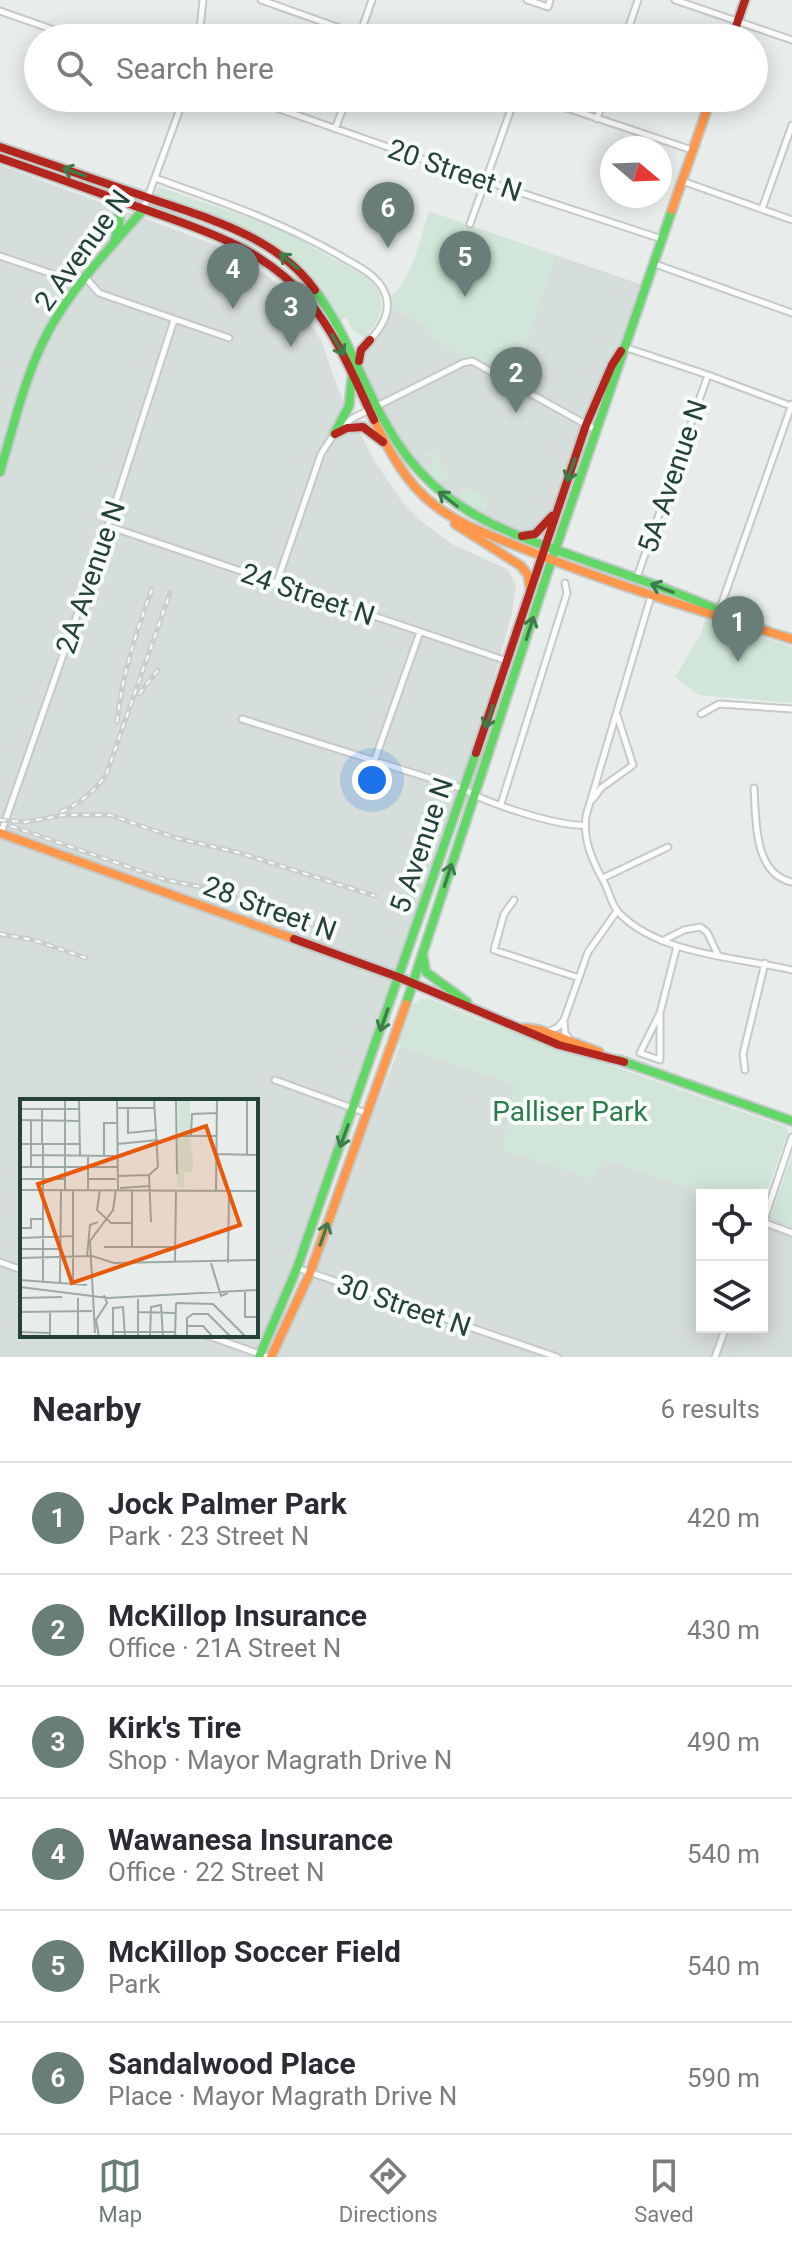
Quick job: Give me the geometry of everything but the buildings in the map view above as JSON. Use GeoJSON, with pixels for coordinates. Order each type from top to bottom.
{"type":"FeatureCollection","features":[{"type":"Feature","properties":{"kind":"main road"},"geometry":{"type":"LineString","coordinates":[[738,22],[745,0]]}},
{"type":"Feature","properties":{"kind":"main road","name":"5 Avenue N"},"geometry":{"type":"LineString","coordinates":[[265,1356],[310,1273],[413,983],[596,430],[706,112]]}},
{"type":"Feature","properties":{"kind":"main road"},"geometry":{"type":"LineString","coordinates":[[0,147],[243,232],[277,251],[319,291],[359,362],[401,451],[431,485],[472,517],[543,551]]}},
{"type":"Feature","properties":{"kind":"main road"},"geometry":{"type":"LineString","coordinates":[[0,158],[224,237],[247,247],[274,265],[317,310],[386,445],[405,475],[457,526],[521,566],[528,575],[531,589]]}},
{"type":"Feature","properties":{"kind":"main road"},"geometry":{"type":"LineString","coordinates":[[106,195],[118,206],[121,217],[112,246]]}},
{"type":"Feature","properties":{"kind":"main road","name":"2 Avenue N"},"geometry":{"type":"LineString","coordinates":[[0,472],[38,354],[63,306],[143,210]]}},
{"type":"Feature","properties":{"kind":"main road"},"geometry":{"type":"LineString","coordinates":[[346,339],[360,342],[370,340]]}},
{"type":"Feature","properties":{"kind":"main road"},"geometry":{"type":"LineString","coordinates":[[359,362],[361,350],[370,340]]}},
{"type":"Feature","properties":{"kind":"main road","name":"5 Avenue N"},"geometry":{"type":"LineString","coordinates":[[265,1356],[464,789],[586,425],[612,365],[624,347]]}},
{"type":"Feature","properties":{"kind":"main road"},"geometry":{"type":"LineString","coordinates":[[334,434],[349,406],[351,373]]}},
{"type":"Feature","properties":{"kind":"main road"},"geometry":{"type":"LineString","coordinates":[[334,434],[347,428],[363,427],[386,445]]}},
{"type":"Feature","properties":{"kind":"main road"},"geometry":{"type":"LineString","coordinates":[[516,537],[541,530],[558,505]]}},
{"type":"Feature","properties":{"kind":"main road"},"geometry":{"type":"LineString","coordinates":[[440,509],[460,522],[554,555],[652,595],[792,639]]}},
{"type":"Feature","properties":{"kind":"main road"},"geometry":{"type":"LineString","coordinates":[[554,555],[636,578],[718,614]]}},
{"type":"Feature","properties":{"kind":"main road","name":"28 Street N"},"geometry":{"type":"LineString","coordinates":[[0,833],[398,977],[524,1028],[547,1032],[792,1121]]}},
{"type":"Feature","properties":{"kind":"main road"},"geometry":{"type":"LineString","coordinates":[[424,949],[423,966],[426,972],[484,1013]]}},
{"type":"Feature","properties":{"kind":"main road","name":"28 Street N"},"geometry":{"type":"LineString","coordinates":[[524,1028],[536,1036],[579,1051],[624,1062]]}},
{"type":"Feature","properties":{"kind":"street"},"geometry":{"type":"LineString","coordinates":[[200,24],[203,0]]}},
{"type":"Feature","properties":{"kind":"street"},"geometry":{"type":"LineString","coordinates":[[261,0],[328,24]]}},
{"type":"Feature","properties":{"kind":"street"},"geometry":{"type":"LineString","coordinates":[[363,24],[372,0]]}},
{"type":"Feature","properties":{"kind":"street"},"geometry":{"type":"LineString","coordinates":[[527,0],[548,7],[550,0]]}},
{"type":"Feature","properties":{"kind":"street"},"geometry":{"type":"LineString","coordinates":[[630,24],[638,0]]}},
{"type":"Feature","properties":{"kind":"street"},"geometry":{"type":"LineString","coordinates":[[675,0],[744,24]]}},
{"type":"Feature","properties":{"kind":"street"},"geometry":{"type":"LineString","coordinates":[[0,11],[37,24]]}},
{"type":"Feature","properties":{"kind":"street"},"geometry":{"type":"LineString","coordinates":[[768,32],[792,40]]}},
{"type":"Feature","properties":{"kind":"street","name":"2 Avenue N"},"geometry":{"type":"LineString","coordinates":[[143,210],[179,112]]}},
{"type":"Feature","properties":{"kind":"street","name":"20 Street N"},"geometry":{"type":"LineString","coordinates":[[287,112],[662,239]]}},
{"type":"Feature","properties":{"kind":"street"},"geometry":{"type":"LineString","coordinates":[[335,129],[342,112]]}},
{"type":"Feature","properties":{"kind":"street"},"geometry":{"type":"LineString","coordinates":[[470,224],[510,112]]}},
{"type":"Feature","properties":{"kind":"street"},"geometry":{"type":"LineString","coordinates":[[577,112],[693,150]]}},
{"type":"Feature","properties":{"kind":"street"},"geometry":{"type":"LineString","coordinates":[[597,119],[599,112]]}},
{"type":"Feature","properties":{"kind":"street"},"geometry":{"type":"LineString","coordinates":[[762,209],[792,125]]}},
{"type":"Feature","properties":{"kind":"street"},"geometry":{"type":"LineString","coordinates":[[155,178],[284,225],[373,276],[385,292],[387,310],[382,325],[370,340]]}},
{"type":"Feature","properties":{"kind":"street"},"geometry":{"type":"LineString","coordinates":[[682,181],[792,220]]}},
{"type":"Feature","properties":{"kind":"street"},"geometry":{"type":"LineString","coordinates":[[0,256],[82,280],[99,293],[229,338]]}},
{"type":"Feature","properties":{"kind":"street"},"geometry":{"type":"LineString","coordinates":[[654,264],[792,313]]}},
{"type":"Feature","properties":{"kind":"street","name":"2A Avenue N"},"geometry":{"type":"LineString","coordinates":[[0,833],[108,526],[174,320]]}},
{"type":"Feature","properties":{"kind":"street"},"geometry":{"type":"LineString","coordinates":[[624,347],[792,406],[718,614]]}},
{"type":"Feature","properties":{"kind":"street"},"geometry":{"type":"LineString","coordinates":[[276,585],[321,454],[345,423],[368,410],[472,361],[596,430]]}},
{"type":"Feature","properties":{"kind":"street","name":"5A Avenue N"},"geometry":{"type":"LineString","coordinates":[[636,578],[708,375]]}},
{"type":"Feature","properties":{"kind":"street","name":"24 Street N"},"geometry":{"type":"LineString","coordinates":[[108,526],[508,661]]}},
{"type":"Feature","properties":{"kind":"street"},"geometry":{"type":"LineString","coordinates":[[501,804],[567,593],[565,583]]}},
{"type":"Feature","properties":{"kind":"street","name":"5A Avenue N"},"geometry":{"type":"LineString","coordinates":[[617,911],[589,849],[585,825],[616,710],[652,595]]}},
{"type":"Feature","properties":{"kind":"street"},"geometry":{"type":"LineString","coordinates":[[374,762],[420,632]]}},
{"type":"Feature","properties":{"kind":"street"},"geometry":{"type":"LineString","coordinates":[[701,714],[719,704],[792,709]]}},
{"type":"Feature","properties":{"kind":"street"},"geometry":{"type":"LineString","coordinates":[[590,803],[601,788],[633,765],[619,729],[616,710]]}},
{"type":"Feature","properties":{"kind":"street"},"geometry":{"type":"LineString","coordinates":[[242,719],[464,789],[475,796],[571,825],[585,825]]}},
{"type":"Feature","properties":{"kind":"street"},"geometry":{"type":"LineString","coordinates":[[754,788],[756,837],[771,871],[792,882]]}},
{"type":"Feature","properties":{"kind":"street"},"geometry":{"type":"LineString","coordinates":[[603,878],[668,847]]}},
{"type":"Feature","properties":{"kind":"street"},"geometry":{"type":"LineString","coordinates":[[514,900],[504,914],[494,950],[579,978]]}},
{"type":"Feature","properties":{"kind":"street"},"geometry":{"type":"LineString","coordinates":[[547,1032],[564,1020],[588,952],[617,911],[662,941],[792,970]]}},
{"type":"Feature","properties":{"kind":"street"},"geometry":{"type":"LineString","coordinates":[[662,941],[684,930],[700,927],[707,932],[717,954]]}},
{"type":"Feature","properties":{"kind":"street"},"geometry":{"type":"LineString","coordinates":[[660,1013],[660,1060],[640,1053],[660,1013],[677,946]]}},
{"type":"Feature","properties":{"kind":"street"},"geometry":{"type":"LineString","coordinates":[[745,1070],[743,1054],[765,963]]}},
{"type":"Feature","properties":{"kind":"street"},"geometry":{"type":"LineString","coordinates":[[564,1020],[565,1033],[570,1040]]}},
{"type":"Feature","properties":{"kind":"street"},"geometry":{"type":"LineString","coordinates":[[275,1080],[366,1113]]}},
{"type":"Feature","properties":{"kind":"street"},"geometry":{"type":"LineString","coordinates":[[768,1209],[792,1137]]}},
{"type":"Feature","properties":{"kind":"street"},"geometry":{"type":"LineString","coordinates":[[768,1226],[792,1233]]}},
{"type":"Feature","properties":{"kind":"street"},"geometry":{"type":"LineString","coordinates":[[0,1262],[20,1269]]}},
{"type":"Feature","properties":{"kind":"street","name":"30 Street N"},"geometry":{"type":"LineString","coordinates":[[297,1268],[557,1357]]}},
{"type":"Feature","properties":{"kind":"street"},"geometry":{"type":"LineString","coordinates":[[715,1357],[724,1333]]}},
{"type":"Feature","properties":{"kind":"street"},"geometry":{"type":"LineString","coordinates":[[212,1337],[265,1356]]}},
{"type":"Feature","properties":{"kind":"shaded area"},"geometry":{"type":"Polygon","coordinates":[[[0,165],[219,246],[219,250],[247,262],[269,277],[289,295],[321,340],[341,397],[374,460],[403,503],[452,544],[507,569],[516,584],[512,613],[468,771],[301,1246],[255,1357],[0,1357],[0,165]]]}},
{"type":"Feature","properties":{"kind":"shaded area"},"geometry":{"type":"Polygon","coordinates":[[[555,255],[646,286],[558,505],[541,530],[516,537],[472,517],[411,464],[359,362],[359,356],[380,329],[387,304],[433,330],[430,337],[512,383],[555,255]]]}},
{"type":"Feature","properties":{"kind":"shaded area"},"geometry":{"type":"Polygon","coordinates":[[[400,1046],[515,1085],[503,1150],[604,1159],[696,1191],[696,1333],[768,1333],[768,1215],[792,1224],[792,1357],[271,1357],[310,1273],[400,1046]]]}},
{"type":"Feature","properties":{"kind":"green space"},"geometry":{"type":"Polygon","coordinates":[[[159,187],[279,228],[366,277],[381,299],[376,323],[364,337],[354,332],[346,317],[341,320],[325,293],[286,253],[238,226],[157,196],[155,190],[159,187]]]}},
{"type":"Feature","properties":{"kind":"green space"},"geometry":{"type":"Polygon","coordinates":[[[429,211],[555,255],[512,383],[430,337],[433,330],[387,304],[387,298],[402,284],[408,272],[429,211]]]}},
{"type":"Feature","properties":{"kind":"green space"},"geometry":{"type":"Polygon","coordinates":[[[441,444],[437,453],[442,457],[440,471],[450,477],[439,483],[421,469],[430,467],[435,457],[425,454],[433,453],[441,444]]]}},
{"type":"Feature","properties":{"kind":"green space"},"geometry":{"type":"Polygon","coordinates":[[[469,489],[490,501],[484,511],[474,511],[460,501],[460,492],[469,489]]]}},
{"type":"Feature","properties":{"kind":"green space"},"geometry":{"type":"Polygon","coordinates":[[[706,617],[792,647],[792,703],[699,695],[675,677],[700,636],[706,617]]]}},
{"type":"Feature","properties":{"kind":"green space","name":"Palliser Park"},"geometry":{"type":"Polygon","coordinates":[[[420,999],[430,999],[478,1019],[786,1127],[788,1133],[768,1189],[696,1191],[604,1159],[592,1179],[503,1150],[514,1085],[395,1044],[407,1011],[420,999]]]}},
{"type":"Feature","properties":{"kind":"green space"},"geometry":{"type":"Polygon","coordinates":[[[792,1155],[792,1224],[771,1216],[792,1155]]]}},
{"type":"Feature","properties":{"kind":"railway"},"geometry":{"type":"LineString","coordinates":[[117,722],[130,654],[152,589]]}},
{"type":"Feature","properties":{"kind":"railway"},"geometry":{"type":"LineString","coordinates":[[61,812],[86,797],[106,775],[170,593]]}},
{"type":"Feature","properties":{"kind":"railway"},"geometry":{"type":"LineString","coordinates":[[139,694],[158,670]]}},
{"type":"Feature","properties":{"kind":"railway"},"geometry":{"type":"LineString","coordinates":[[0,820],[25,822],[64,815],[110,815],[176,838],[240,853],[375,896]]}},
{"type":"Feature","properties":{"kind":"railway"},"geometry":{"type":"LineString","coordinates":[[11,826],[166,880],[201,887],[317,926]]}},
{"type":"Feature","properties":{"kind":"railway"},"geometry":{"type":"LineString","coordinates":[[0,934],[34,940],[86,958]]}},
{"type":"Feature","properties":{"kind":"traffic: fast"},"geometry":{"type":"LineString","coordinates":[[111,199],[119,217],[115,238]]}},
{"type":"Feature","properties":{"kind":"traffic: fast"},"geometry":{"type":"LineString","coordinates":[[0,472],[26,383],[48,332],[80,283],[143,210]]}},
{"type":"Feature","properties":{"kind":"traffic: fast"},"geometry":{"type":"LineString","coordinates":[[406,1004],[549,568],[672,210]]}},
{"type":"Feature","properties":{"kind":"traffic: fast"},"geometry":{"type":"LineString","coordinates":[[315,290],[341,332],[396,440],[428,480],[448,497],[514,534],[741,620]]}},
{"type":"Feature","properties":{"kind":"traffic: fast"},"geometry":{"type":"LineString","coordinates":[[334,434],[349,406],[352,377]]}},
{"type":"Feature","properties":{"kind":"traffic: fast"},"geometry":{"type":"LineString","coordinates":[[259,1357],[297,1268],[476,753]]}},
{"type":"Feature","properties":{"kind":"traffic: fast"},"geometry":{"type":"LineString","coordinates":[[423,956],[426,972],[467,1002]]}},
{"type":"Feature","properties":{"kind":"traffic: fast"},"geometry":{"type":"LineString","coordinates":[[619,1060],[792,1121]]}},
{"type":"Feature","properties":{"kind":"traffic: slow"},"geometry":{"type":"LineString","coordinates":[[672,210],[706,112]]}},
{"type":"Feature","properties":{"kind":"traffic: slow"},"geometry":{"type":"LineString","coordinates":[[374,420],[392,455],[414,486],[433,504],[468,526],[596,576],[792,639]]}},
{"type":"Feature","properties":{"kind":"traffic: slow"},"geometry":{"type":"LineString","coordinates":[[455,524],[521,566],[528,575],[530,587]]}},
{"type":"Feature","properties":{"kind":"traffic: slow"},"geometry":{"type":"LineString","coordinates":[[0,833],[294,939]]}},
{"type":"Feature","properties":{"kind":"traffic: slow"},"geometry":{"type":"LineString","coordinates":[[271,1357],[310,1273],[406,1004]]}},
{"type":"Feature","properties":{"kind":"traffic: slow"},"geometry":{"type":"LineString","coordinates":[[525,1028],[540,1030],[599,1052]]}},
{"type":"Feature","properties":{"kind":"traffic: jam"},"geometry":{"type":"LineString","coordinates":[[737,24],[745,0]]}},
{"type":"Feature","properties":{"kind":"traffic: jam"},"geometry":{"type":"LineString","coordinates":[[0,147],[236,230],[280,255],[315,290]]}},
{"type":"Feature","properties":{"kind":"traffic: jam"},"geometry":{"type":"LineString","coordinates":[[0,158],[207,232],[269,265],[306,298],[327,326],[374,420]]}},
{"type":"Feature","properties":{"kind":"traffic: jam"},"geometry":{"type":"LineString","coordinates":[[359,361],[361,350],[370,340]]}},
{"type":"Feature","properties":{"kind":"traffic: jam"},"geometry":{"type":"LineString","coordinates":[[476,753],[586,425],[621,351]]}},
{"type":"Feature","properties":{"kind":"traffic: jam"},"geometry":{"type":"LineString","coordinates":[[335,434],[347,428],[363,427],[383,442]]}},
{"type":"Feature","properties":{"kind":"traffic: jam"},"geometry":{"type":"LineString","coordinates":[[522,536],[535,534],[552,516]]}},
{"type":"Feature","properties":{"kind":"traffic: jam"},"geometry":{"type":"LineString","coordinates":[[294,939],[398,977],[559,1045],[624,1062]]}},
{"type":"Feature","properties":{"kind":"place","name":"Sandalwood Place"},"geometry":{"type":"Point","coordinates":[388,248]}},
{"type":"Feature","properties":{"kind":"place","name":"McKillop Soccer Field"},"geometry":{"type":"Point","coordinates":[465,297]}},
{"type":"Feature","properties":{"kind":"place","name":"Wawanesa Insurance"},"geometry":{"type":"Point","coordinates":[233,309]}},
{"type":"Feature","properties":{"kind":"place","name":"Kirk's Tire"},"geometry":{"type":"Point","coordinates":[291,347]}},
{"type":"Feature","properties":{"kind":"place","name":"McKillop Insurance"},"geometry":{"type":"Point","coordinates":[516,413]}},
{"type":"Feature","properties":{"kind":"place","name":"Jock Palmer Park"},"geometry":{"type":"Point","coordinates":[738,662]}}]}
